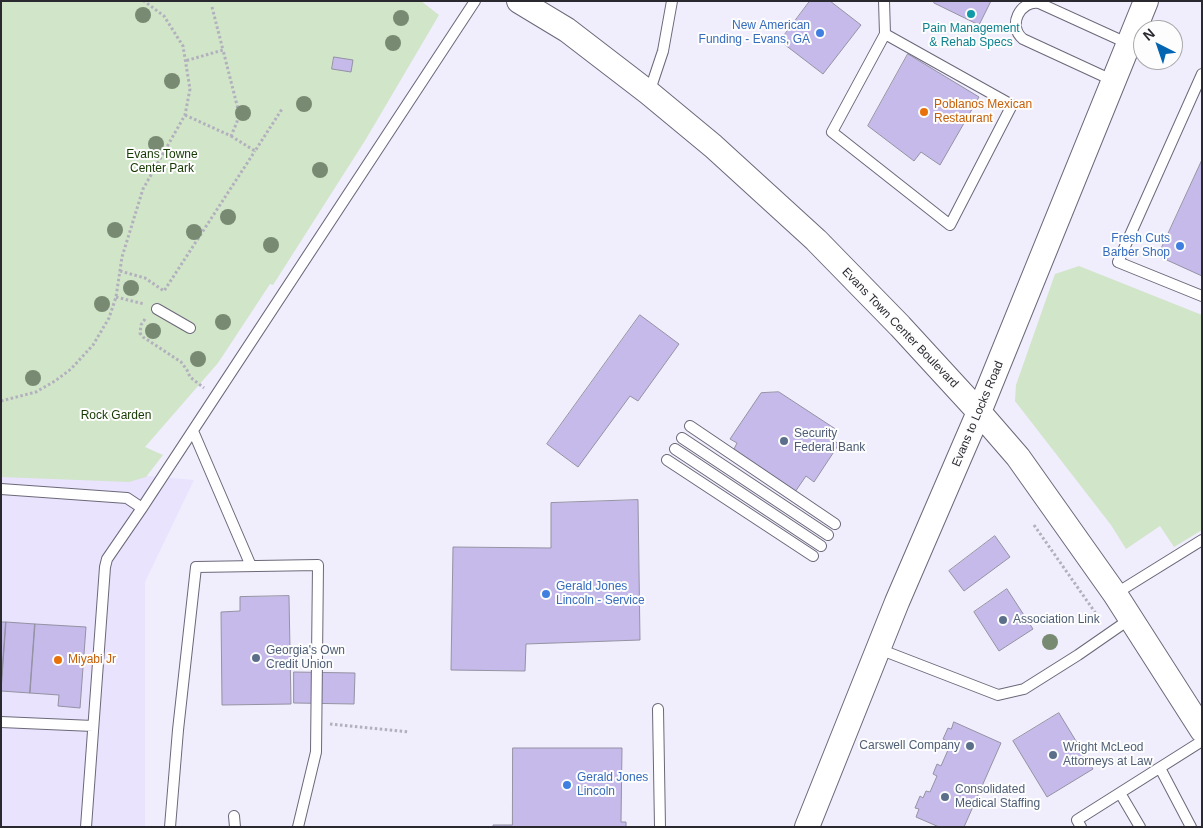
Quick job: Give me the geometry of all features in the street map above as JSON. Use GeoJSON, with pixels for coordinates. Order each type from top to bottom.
{"type":"FeatureCollection","features":[{"type":"Feature","properties":{"kind":"street","name":"Evans Town Center Boulevard"},"geometry":{"type":"LineString","coordinates":[[519,1],[568,30],[650,93],[713,146],[816,240],[900,326],[1018,457],[1115,594],[1202,730]]}},
{"type":"Feature","properties":{"kind":"street","name":"Evans to Locks Road"},"geometry":{"type":"LineString","coordinates":[[807,827],[897,602],[979,412],[1146,1]]}},
{"type":"Feature","properties":{"kind":"lane"},"geometry":{"type":"LineString","coordinates":[[86,827],[105,567],[111,551],[193,431],[474,1]]}},
{"type":"Feature","properties":{"kind":"lane"},"geometry":{"type":"LineString","coordinates":[[650,93],[663,51],[672,1]]}},
{"type":"Feature","properties":{"kind":"lane"},"geometry":{"type":"LineString","coordinates":[[884,1],[885,34],[832,132],[950,225],[1012,105],[885,34]]}},
{"type":"Feature","properties":{"kind":"lane"},"geometry":{"type":"LineString","coordinates":[[1114,81],[1031,43],[1018,35],[1016,24],[1021,9],[1032,2],[1039,2],[1129,44]]}},
{"type":"Feature","properties":{"kind":"lane"},"geometry":{"type":"LineString","coordinates":[[1202,74],[1118,262],[1202,296]]}},
{"type":"Feature","properties":{"kind":"lane"},"geometry":{"type":"LineString","coordinates":[[153,310],[190,328]]}},
{"type":"Feature","properties":{"kind":"lane"},"geometry":{"type":"LineString","coordinates":[[690,426],[835,524]]}},
{"type":"Feature","properties":{"kind":"lane"},"geometry":{"type":"LineString","coordinates":[[193,431],[251,566]]}},
{"type":"Feature","properties":{"kind":"lane"},"geometry":{"type":"LineString","coordinates":[[682,438],[828,535]]}},
{"type":"Feature","properties":{"kind":"lane"},"geometry":{"type":"LineString","coordinates":[[675,449],[821,546]]}},
{"type":"Feature","properties":{"kind":"lane"},"geometry":{"type":"LineString","coordinates":[[668,460],[813,556]]}},
{"type":"Feature","properties":{"kind":"lane"},"geometry":{"type":"LineString","coordinates":[[1,489],[127,498],[142,508]]}},
{"type":"Feature","properties":{"kind":"lane"},"geometry":{"type":"LineString","coordinates":[[1115,594],[1202,540]]}},
{"type":"Feature","properties":{"kind":"lane"},"geometry":{"type":"LineString","coordinates":[[170,827],[178,730],[196,567],[318,565],[316,752],[298,827]]}},
{"type":"Feature","properties":{"kind":"lane"},"geometry":{"type":"LineString","coordinates":[[879,649],[998,695],[1024,689],[1130,619]]}},
{"type":"Feature","properties":{"kind":"lane"},"geometry":{"type":"LineString","coordinates":[[658,709],[660,827]]}},
{"type":"Feature","properties":{"kind":"lane"},"geometry":{"type":"LineString","coordinates":[[1,722],[93,726]]}},
{"type":"Feature","properties":{"kind":"lane"},"geometry":{"type":"LineString","coordinates":[[1081,827],[1077,820],[1202,741]]}},
{"type":"Feature","properties":{"kind":"lane"},"geometry":{"type":"LineString","coordinates":[[1160,768],[1191,827]]}},
{"type":"Feature","properties":{"kind":"lane"},"geometry":{"type":"LineString","coordinates":[[1120,793],[1140,827]]}},
{"type":"Feature","properties":{"kind":"path"},"geometry":{"type":"LineString","coordinates":[[1,401],[36,392],[55,381],[71,369],[93,345],[109,318],[116,297],[122,257],[144,189],[185,115],[190,89],[183,46],[164,16],[144,1]]}},
{"type":"Feature","properties":{"kind":"path"},"geometry":{"type":"LineString","coordinates":[[212,7],[238,109],[237,122],[231,136]]}},
{"type":"Feature","properties":{"kind":"path"},"geometry":{"type":"LineString","coordinates":[[185,61],[223,50]]}},
{"type":"Feature","properties":{"kind":"path"},"geometry":{"type":"LineString","coordinates":[[120,271],[145,278],[164,291],[282,109]]}},
{"type":"Feature","properties":{"kind":"path"},"geometry":{"type":"LineString","coordinates":[[185,115],[231,136],[255,151]]}},
{"type":"Feature","properties":{"kind":"path"},"geometry":{"type":"LineString","coordinates":[[153,310],[141,325],[140,333],[180,362],[190,377],[206,389]]}},
{"type":"Feature","properties":{"kind":"path"},"geometry":{"type":"LineString","coordinates":[[1034,525],[1099,618]]}},
{"type":"Feature","properties":{"kind":"path"},"geometry":{"type":"LineString","coordinates":[[317,723],[409,732]]}},
{"type":"Feature","properties":{"kind":"shaded area"},"geometry":{"type":"Polygon","coordinates":[[[1,463],[194,480],[145,582],[145,827],[1,827],[1,463]]]}},
{"type":"Feature","properties":{"kind":"green space","name":"Evans Towne Center Park"},"geometry":{"type":"Polygon","coordinates":[[[1,1],[421,1],[439,15],[366,139],[273,285],[270,284],[218,363],[145,447],[163,455],[146,477],[129,482],[1,477],[1,1]]]}},
{"type":"Feature","properties":{"kind":"green space"},"geometry":{"type":"Polygon","coordinates":[[[1079,266],[1202,315],[1202,530],[1174,547],[1160,526],[1126,549],[1111,525],[1015,401],[1016,385],[1055,274],[1079,266]]]}},
{"type":"Feature","properties":{"kind":"building","name":"New American Funding - Evans, GA"},"geometry":{"type":"Polygon","coordinates":[[[810,1],[830,1],[861,25],[823,74],[780,41],[810,1]]]}},
{"type":"Feature","properties":{"kind":"building","name":"Pain Management & Rehab Specs"},"geometry":{"type":"Polygon","coordinates":[[[935,1],[991,1],[979,25],[934,3],[935,1]]]}},
{"type":"Feature","properties":{"kind":"building","name":"Poblanos Mexican Restaurant"},"geometry":{"type":"Polygon","coordinates":[[[908,54],[979,97],[940,165],[921,152],[914,161],[868,126],[908,54]]]}},
{"type":"Feature","properties":{"kind":"building"},"geometry":{"type":"Polygon","coordinates":[[[334,57],[353,60],[351,72],[332,69],[334,57]]]}},
{"type":"Feature","properties":{"kind":"building"},"geometry":{"type":"Polygon","coordinates":[[[1202,160],[1202,276],[1158,256],[1202,160]]]}},
{"type":"Feature","properties":{"kind":"building"},"geometry":{"type":"Polygon","coordinates":[[[640,315],[679,344],[638,401],[630,396],[578,467],[547,444],[640,315]]]}},
{"type":"Feature","properties":{"kind":"building","name":"Security Federal Bank"},"geometry":{"type":"Polygon","coordinates":[[[779,392],[837,430],[831,439],[839,444],[814,482],[806,476],[795,492],[733,451],[737,443],[730,439],[761,393],[779,392]]]}},
{"type":"Feature","properties":{"kind":"building","name":"Gerald Jones Lincoln - Service"},"geometry":{"type":"Polygon","coordinates":[[[638,500],[640,640],[526,644],[525,671],[451,670],[453,547],[551,548],[551,503],[638,500]]]}},
{"type":"Feature","properties":{"kind":"building"},"geometry":{"type":"Polygon","coordinates":[[[995,536],[1010,557],[964,591],[949,571],[995,536]]]}},
{"type":"Feature","properties":{"kind":"building","name":"Association Link"},"geometry":{"type":"Polygon","coordinates":[[[1007,589],[1033,629],[999,651],[974,612],[1007,589]]]}},
{"type":"Feature","properties":{"kind":"building","name":"Georgia's Own Credit Union"},"geometry":{"type":"Polygon","coordinates":[[[289,596],[291,704],[222,705],[221,612],[240,611],[240,597],[289,596]]]}},
{"type":"Feature","properties":{"kind":"building"},"geometry":{"type":"Polygon","coordinates":[[[1,622],[6,622],[1,691],[1,622]]]}},
{"type":"Feature","properties":{"kind":"building"},"geometry":{"type":"Polygon","coordinates":[[[6,622],[35,624],[30,693],[1,691],[6,622]]]}},
{"type":"Feature","properties":{"kind":"building","name":"Miyabi Jr"},"geometry":{"type":"Polygon","coordinates":[[[35,624],[86,627],[80,708],[58,706],[59,695],[30,693],[35,624]]]}},
{"type":"Feature","properties":{"kind":"building"},"geometry":{"type":"Polygon","coordinates":[[[294,672],[355,673],[354,704],[294,703],[294,672]]]}},
{"type":"Feature","properties":{"kind":"building","name":"Wright McLeod Attorneys at Law"},"geometry":{"type":"Polygon","coordinates":[[[1059,713],[1093,769],[1047,797],[1013,741],[1059,713]]]}},
{"type":"Feature","properties":{"kind":"building"},"geometry":{"type":"Polygon","coordinates":[[[954,722],[1001,743],[964,827],[939,827],[916,817],[919,809],[915,808],[920,796],[923,798],[926,791],[930,792],[937,776],[933,774],[937,764],[941,766],[948,750],[944,748],[947,741],[943,739],[948,728],[951,729],[954,722]]]}},
{"type":"Feature","properties":{"kind":"building","name":"Gerald Jones Lincoln"},"geometry":{"type":"Polygon","coordinates":[[[513,748],[622,748],[621,822],[626,822],[626,827],[493,827],[493,825],[512,825],[513,748]]]}},
{"type":"Feature","properties":{"kind":"place","name":"Pain Management & Rehab Specs"},"geometry":{"type":"Point","coordinates":[971,14]}},
{"type":"Feature","properties":{"kind":"place","name":"New American Funding - Evans, GA"},"geometry":{"type":"Point","coordinates":[820,33]}},
{"type":"Feature","properties":{"kind":"place","name":"Poblanos Mexican Restaurant"},"geometry":{"type":"Point","coordinates":[924,112]}},
{"type":"Feature","properties":{"kind":"place","name":"Fresh Cuts Barber Shop"},"geometry":{"type":"Point","coordinates":[1180,246]}},
{"type":"Feature","properties":{"kind":"place","name":"Security Federal Bank"},"geometry":{"type":"Point","coordinates":[784,441]}},
{"type":"Feature","properties":{"kind":"place","name":"Gerald Jones Lincoln - Service"},"geometry":{"type":"Point","coordinates":[546,594]}},
{"type":"Feature","properties":{"kind":"place","name":"Association Link"},"geometry":{"type":"Point","coordinates":[1003,620]}},
{"type":"Feature","properties":{"kind":"place","name":"Georgia's Own Credit Union"},"geometry":{"type":"Point","coordinates":[256,658]}},
{"type":"Feature","properties":{"kind":"place","name":"Miyabi Jr"},"geometry":{"type":"Point","coordinates":[58,660]}},
{"type":"Feature","properties":{"kind":"place","name":"Carswell Company"},"geometry":{"type":"Point","coordinates":[970,746]}},
{"type":"Feature","properties":{"kind":"place","name":"Wright McLeod Attorneys at Law"},"geometry":{"type":"Point","coordinates":[1053,755]}},
{"type":"Feature","properties":{"kind":"place","name":"Gerald Jones Lincoln"},"geometry":{"type":"Point","coordinates":[567,785]}},
{"type":"Feature","properties":{"kind":"place","name":"Consolidated Medical Staffing"},"geometry":{"type":"Point","coordinates":[945,797]}},
{"type":"Feature","properties":{"kind":"park label","name":"Rock Garden"},"geometry":{"type":"Point","coordinates":[116,416]}}]}
